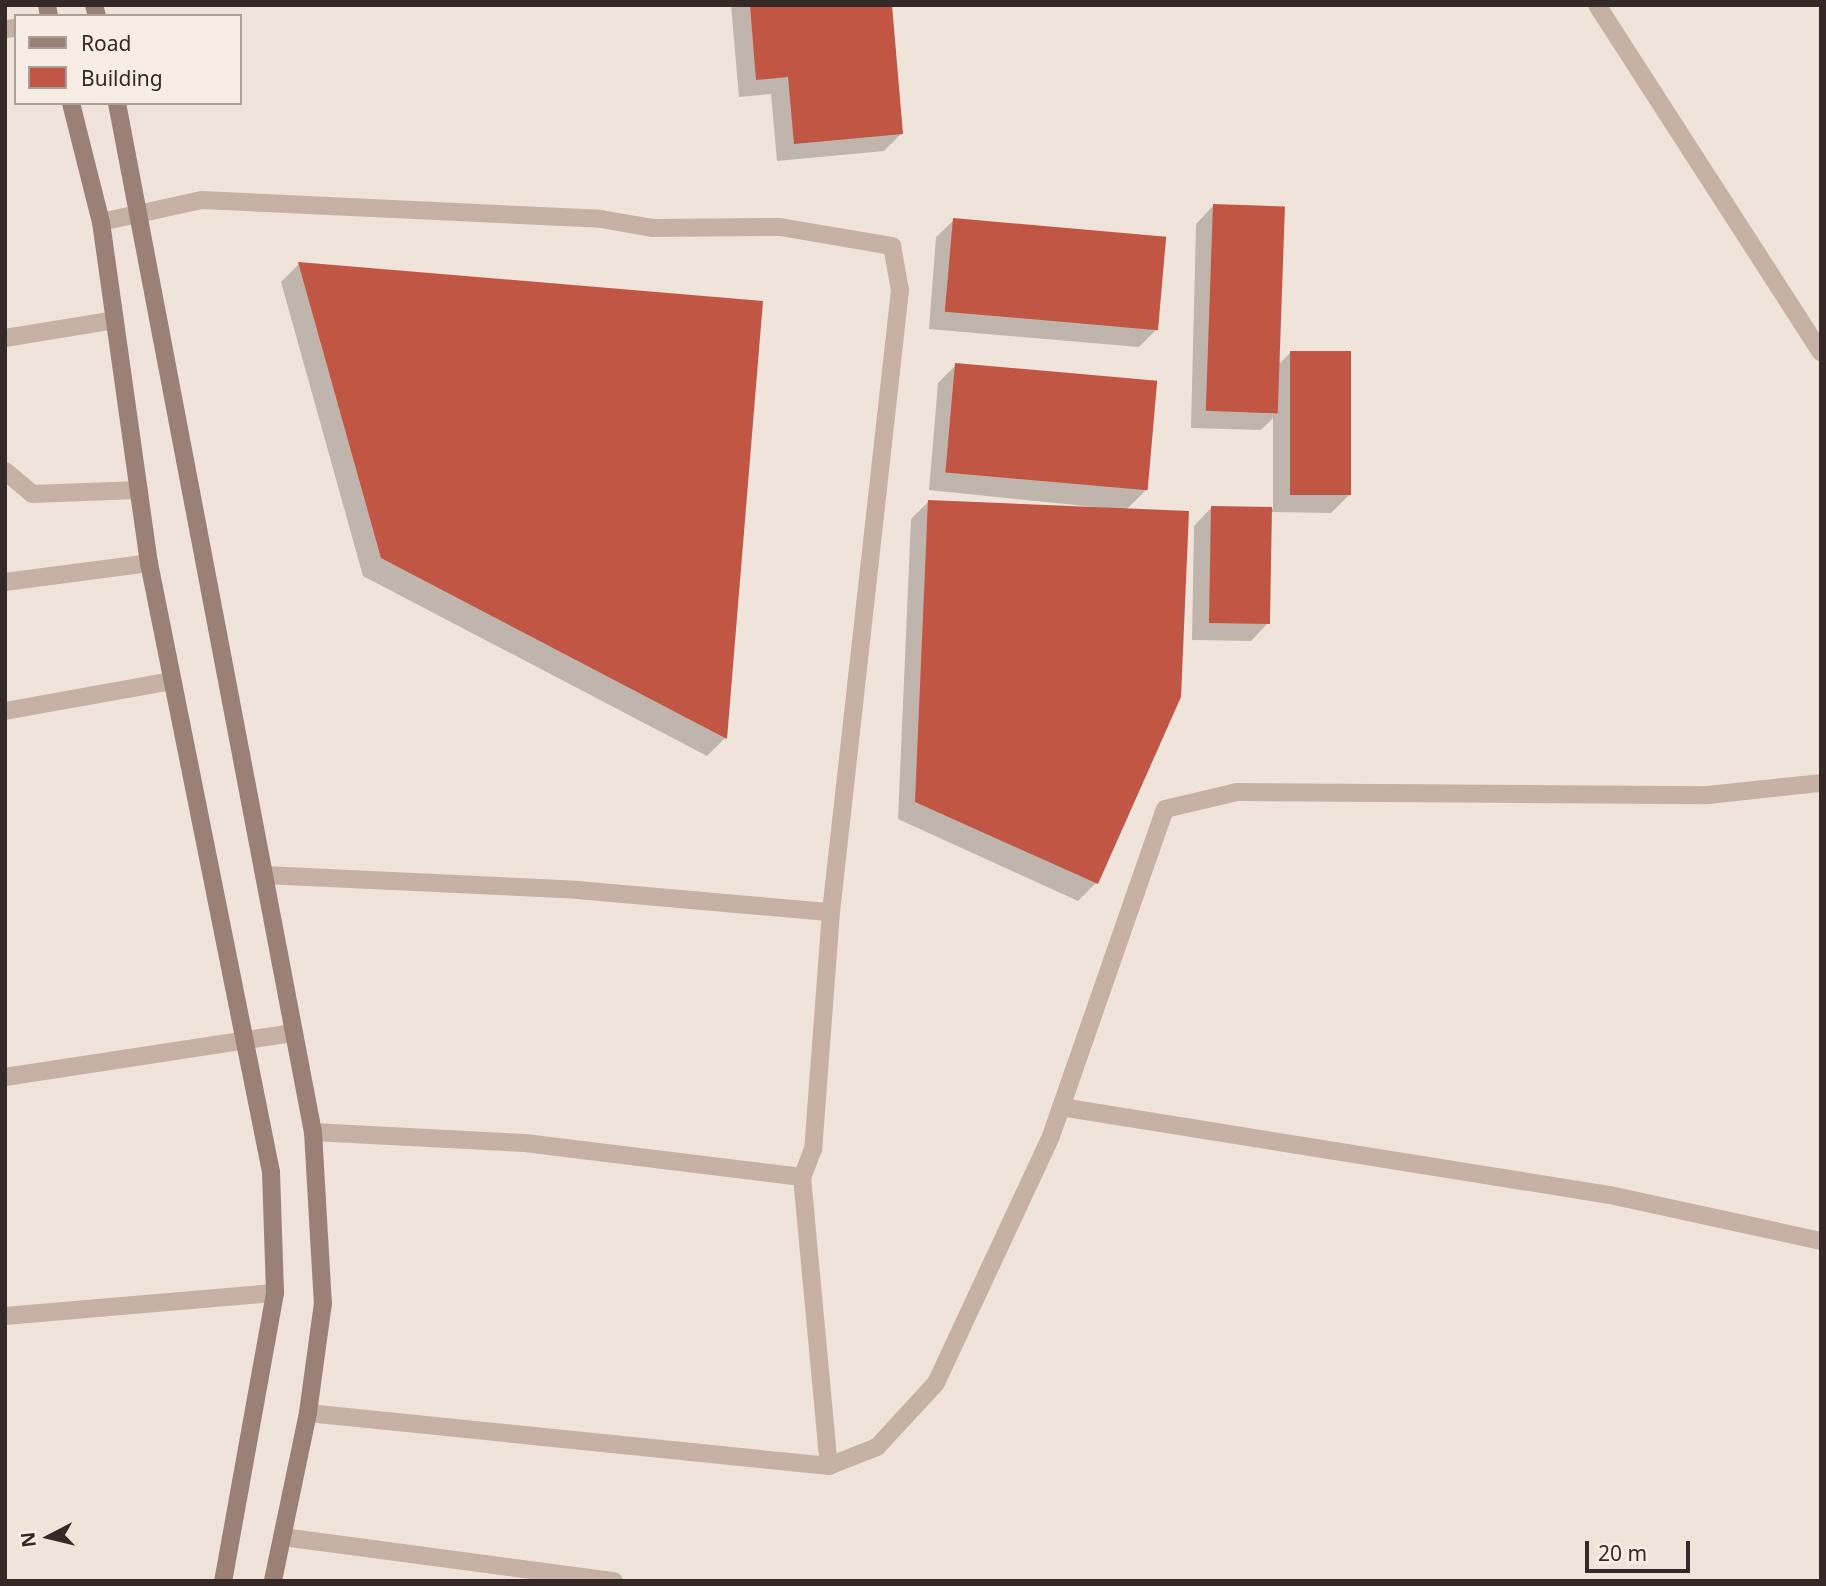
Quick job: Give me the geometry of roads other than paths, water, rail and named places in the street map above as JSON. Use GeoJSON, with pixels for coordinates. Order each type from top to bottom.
{"type":"FeatureCollection","features":[{"type":"Feature","properties":{"kind":"street"},"geometry":{"type":"LineString","coordinates":[[1597,5],[1821,352]]}},
{"type":"Feature","properties":{"kind":"street"},"geometry":{"type":"LineString","coordinates":[[72,105],[101,222],[149,563],[271,1171],[275,1293],[223,1581]]}},
{"type":"Feature","properties":{"kind":"street"},"geometry":{"type":"LineString","coordinates":[[117,105],[143,213],[313,1132],[323,1303],[308,1413],[273,1581]]}},
{"type":"Feature","properties":{"kind":"street"},"geometry":{"type":"LineString","coordinates":[[101,222],[202,200],[601,219],[653,228],[780,227],[892,246],[900,290],[831,912],[813,1149],[802,1177],[829,1466]]}},
{"type":"Feature","properties":{"kind":"street"},"geometry":{"type":"LineString","coordinates":[[5,338],[115,320]]}},
{"type":"Feature","properties":{"kind":"street"},"geometry":{"type":"LineString","coordinates":[[5,471],[32,494],[139,490]]}},
{"type":"Feature","properties":{"kind":"street"},"geometry":{"type":"LineString","coordinates":[[5,582],[149,563]]}},
{"type":"Feature","properties":{"kind":"street"},"geometry":{"type":"LineString","coordinates":[[5,711],[172,681]]}},
{"type":"Feature","properties":{"kind":"street"},"geometry":{"type":"LineString","coordinates":[[308,1413],[829,1466],[877,1447],[936,1382],[1061,1107],[1165,808],[1237,792],[1708,795],[1821,783]]}},
{"type":"Feature","properties":{"kind":"street"},"geometry":{"type":"LineString","coordinates":[[264,875],[577,890],[831,912]]}},
{"type":"Feature","properties":{"kind":"street"},"geometry":{"type":"LineString","coordinates":[[5,1077],[246,1043],[294,1033]]}},
{"type":"Feature","properties":{"kind":"street"},"geometry":{"type":"LineString","coordinates":[[1061,1107],[1610,1195],[1821,1241]]}},
{"type":"Feature","properties":{"kind":"street"},"geometry":{"type":"LineString","coordinates":[[313,1132],[525,1143],[802,1177]]}},
{"type":"Feature","properties":{"kind":"street"},"geometry":{"type":"LineString","coordinates":[[5,1316],[275,1293]]}},
{"type":"Feature","properties":{"kind":"street"},"geometry":{"type":"LineString","coordinates":[[283,1537],[614,1581]]}}]}
